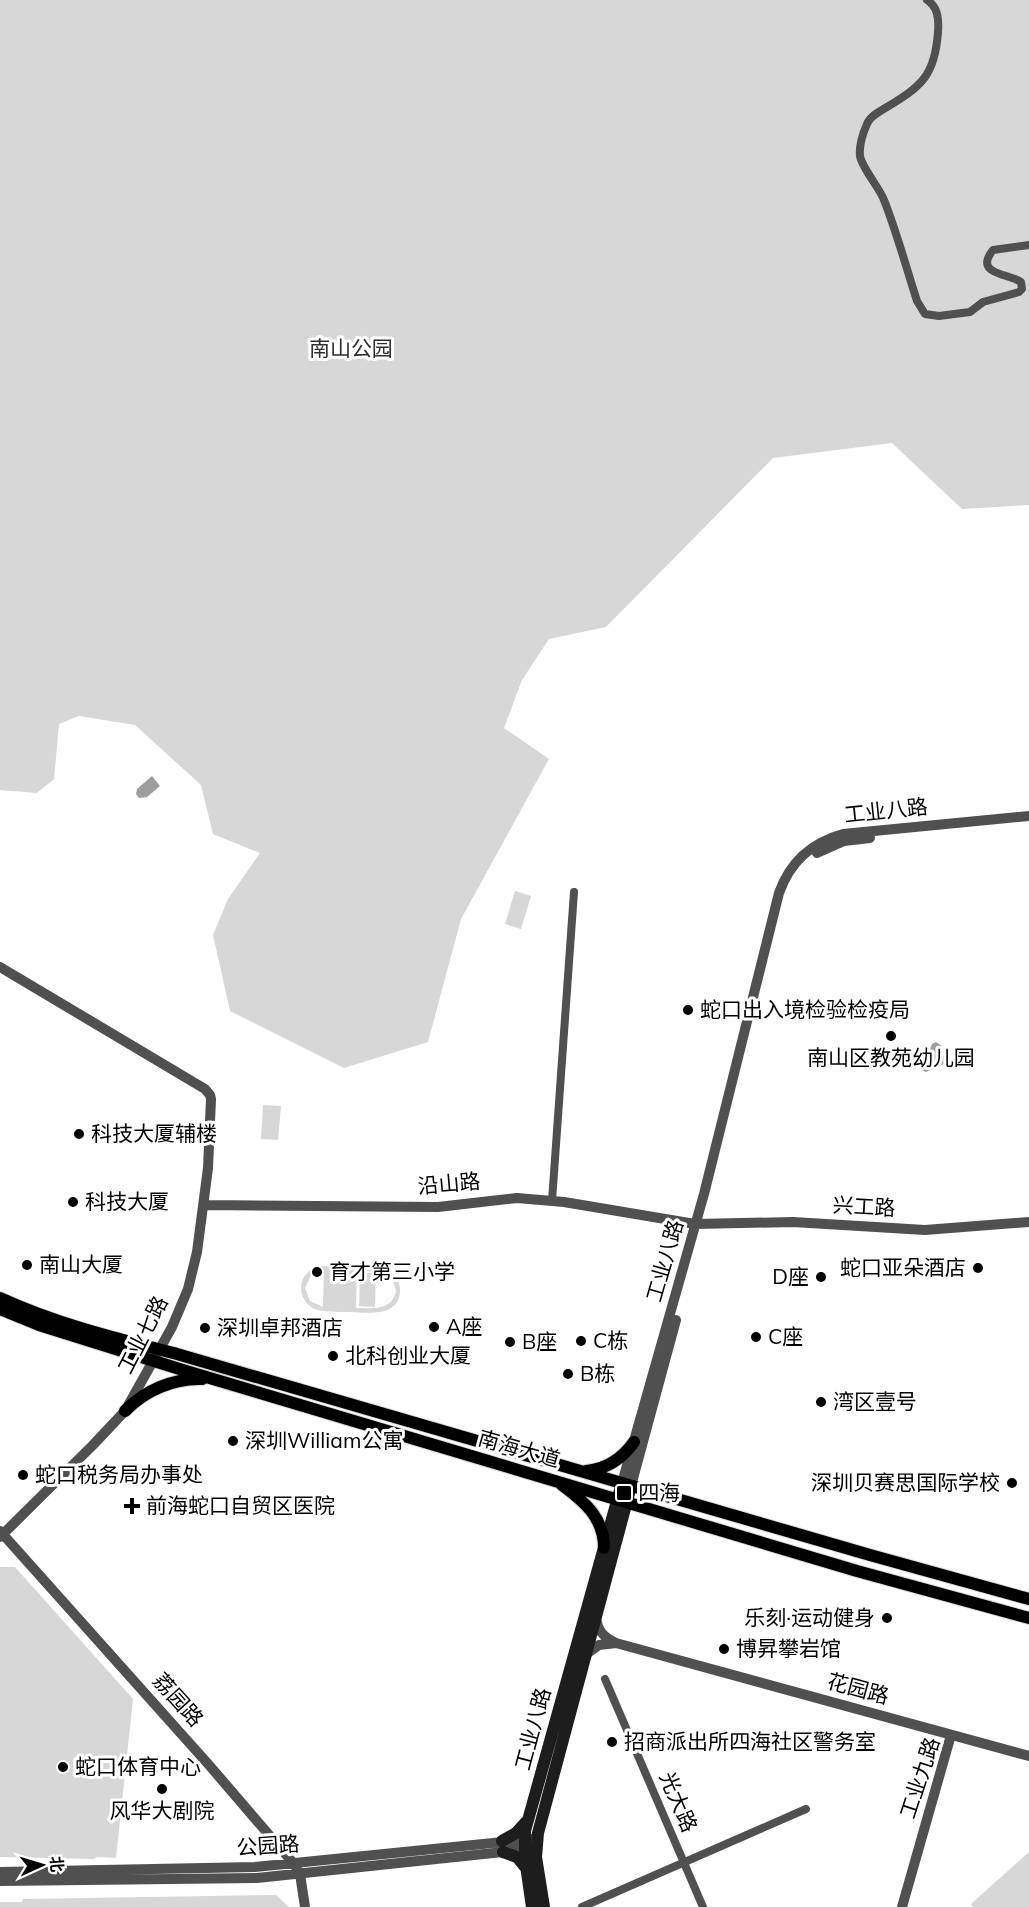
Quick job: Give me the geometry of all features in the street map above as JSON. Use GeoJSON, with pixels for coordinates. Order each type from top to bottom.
{"type":"FeatureCollection","features":[{"type":"Feature","properties":{"kind":"main road","name":"南海大道"},"geometry":{"type":"LineString","coordinates":[[0,1298],[42,1316],[131,1343],[217,1380],[857,1571],[1029,1618]]}},
{"type":"Feature","properties":{"kind":"main road","name":"南海大道"},"geometry":{"type":"LineString","coordinates":[[0,1309],[39,1325],[581,1471],[1029,1599]]}},
{"type":"Feature","properties":{"kind":"main road"},"geometry":{"type":"LineString","coordinates":[[124,1411],[137,1400],[162,1386],[197,1379],[217,1380]]}},
{"type":"Feature","properties":{"kind":"main road"},"geometry":{"type":"LineString","coordinates":[[581,1471],[602,1468],[615,1462],[634,1442]]}},
{"type":"Feature","properties":{"kind":"main road"},"geometry":{"type":"LineString","coordinates":[[554,1480],[592,1510],[601,1528],[604,1548]]}},
{"type":"Feature","properties":{"kind":"main road","name":"工业八路"},"geometry":{"type":"LineString","coordinates":[[532,1907],[526,1868],[530,1844],[596,1615],[626,1484]]}},
{"type":"Feature","properties":{"kind":"main road","name":"工业八路"},"geometry":{"type":"LineString","coordinates":[[543,1907],[530,1844],[528,1819],[604,1548],[622,1500]]}},
{"type":"Feature","properties":{"kind":"main road"},"geometry":{"type":"LineString","coordinates":[[526,1868],[503,1846],[528,1819]]}},
{"type":"Feature","properties":{"kind":"street"},"geometry":{"type":"LineString","coordinates":[[927,0],[936,9],[939,26],[937,54],[933,65],[912,91],[867,122],[860,155],[885,201],[917,301],[925,314],[948,315],[970,312],[983,302],[1018,292],[1022,289],[1021,282],[1016,278],[992,271],[988,266],[988,260],[993,250],[1029,245]]}},
{"type":"Feature","properties":{"kind":"street","name":"工业八路"},"geometry":{"type":"LineString","coordinates":[[626,1484],[634,1442],[699,1224],[784,878],[791,867],[818,843],[843,834],[1029,816]]}},
{"type":"Feature","properties":{"kind":"street","name":"工业八路"},"geometry":{"type":"LineString","coordinates":[[626,1484],[699,1224],[791,880],[813,856],[844,841],[1029,823]]}},
{"type":"Feature","properties":{"kind":"street"},"geometry":{"type":"LineString","coordinates":[[552,1201],[574,892]]}},
{"type":"Feature","properties":{"kind":"street","name":"工业七路"},"geometry":{"type":"LineString","coordinates":[[0,967],[205,1089],[211,1099],[208,1168],[197,1252],[188,1289],[172,1327],[124,1411],[1,1534]]}},
{"type":"Feature","properties":{"kind":"street","name":"沿山路"},"geometry":{"type":"LineString","coordinates":[[204,1205],[438,1207],[518,1198],[552,1201],[699,1224]]}},
{"type":"Feature","properties":{"kind":"street","name":"兴工路"},"geometry":{"type":"LineString","coordinates":[[699,1224],[793,1222],[925,1230],[1029,1222]]}},
{"type":"Feature","properties":{"kind":"street","name":"荔园路"},"geometry":{"type":"LineString","coordinates":[[1,1534],[209,1765],[294,1864],[300,1874],[305,1907]]}},
{"type":"Feature","properties":{"kind":"street"},"geometry":{"type":"LineString","coordinates":[[596,1615],[600,1633],[616,1643]]}},
{"type":"Feature","properties":{"kind":"street"},"geometry":{"type":"LineString","coordinates":[[585,1655],[599,1645],[616,1643]]}},
{"type":"Feature","properties":{"kind":"street","name":"花园路"},"geometry":{"type":"LineString","coordinates":[[616,1643],[951,1735]]}},
{"type":"Feature","properties":{"kind":"street","name":"光大路"},"geometry":{"type":"LineString","coordinates":[[605,1679],[703,1907]]}},
{"type":"Feature","properties":{"kind":"street","name":"工业九路"},"geometry":{"type":"LineString","coordinates":[[902,1907],[951,1735],[1029,1756]]}},
{"type":"Feature","properties":{"kind":"street"},"geometry":{"type":"LineString","coordinates":[[582,1907],[806,1809]]}},
{"type":"Feature","properties":{"kind":"street","name":"公园路"},"geometry":{"type":"LineString","coordinates":[[0,1872],[236,1868],[530,1844]]}},
{"type":"Feature","properties":{"kind":"street","name":"公园路"},"geometry":{"type":"LineString","coordinates":[[0,1881],[235,1879],[300,1874],[503,1846]]}},
{"type":"Feature","properties":{"kind":"green space","name":"南山公园"},"geometry":{"type":"Polygon","coordinates":[[[0,0],[1029,0],[1029,505],[962,509],[892,443],[773,458],[606,627],[549,639],[522,680],[504,728],[549,759],[461,919],[428,1042],[344,1068],[230,1011],[213,935],[228,899],[260,853],[213,834],[201,785],[135,725],[79,716],[59,724],[54,779],[37,793],[0,790],[0,0]]]}},
{"type":"Feature","properties":{"kind":"green space"},"geometry":{"type":"Polygon","coordinates":[[[515,891],[531,896],[521,929],[505,924],[515,891]]]}},
{"type":"Feature","properties":{"kind":"green space"},"geometry":{"type":"Polygon","coordinates":[[[263,1105],[281,1106],[278,1140],[261,1139],[263,1105]]]}},
{"type":"Feature","properties":{"kind":"green space"},"geometry":{"type":"Polygon","coordinates":[[[318,1266],[384,1268],[397,1279],[400,1286],[399,1299],[395,1305],[382,1312],[317,1310],[305,1300],[301,1288],[305,1275],[318,1266]],[[324,1270],[311,1275],[305,1288],[310,1301],[323,1307],[323,1306],[324,1270]],[[357,1271],[356,1308],[381,1307],[390,1302],[396,1291],[387,1275],[357,1271]]]}},
{"type":"Feature","properties":{"kind":"green space"},"geometry":{"type":"Polygon","coordinates":[[[360,1273],[376,1273],[375,1307],[359,1306],[360,1273]]]}},
{"type":"Feature","properties":{"kind":"green space","name":"蛇口体育中心"},"geometry":{"type":"Polygon","coordinates":[[[0,1567],[15,1567],[133,1699],[116,1858],[0,1857],[0,1567]]]}},
{"type":"Feature","properties":{"kind":"green space"},"geometry":{"type":"Polygon","coordinates":[[[1029,1852],[1029,1907],[973,1907],[971,1904],[1029,1852]]]}},
{"type":"Feature","properties":{"kind":"green space"},"geometry":{"type":"Polygon","coordinates":[[[276,1895],[289,1907],[0,1907],[0,1902],[22,1902],[23,1899],[276,1895]]]}},
{"type":"Feature","properties":{"kind":"shaded area"},"geometry":{"type":"Polygon","coordinates":[[[152,776],[160,786],[147,797],[139,798],[136,794],[137,789],[152,776]]]}},
{"type":"Feature","properties":{"kind":"shaded area"},"geometry":{"type":"Polygon","coordinates":[[[936,1042],[942,1046],[941,1053],[946,1058],[946,1063],[926,1072],[921,1070],[920,1065],[932,1044],[936,1042]]]}},
{"type":"Feature","properties":{"kind":"place","name":"蛇口出入境检验检疫局"},"geometry":{"type":"Point","coordinates":[688,1010]}},
{"type":"Feature","properties":{"kind":"place","name":"南山区教苑幼儿园"},"geometry":{"type":"Point","coordinates":[891,1036]}},
{"type":"Feature","properties":{"kind":"place","name":"科技大厦辅楼"},"geometry":{"type":"Point","coordinates":[79,1134]}},
{"type":"Feature","properties":{"kind":"place","name":"科技大厦"},"geometry":{"type":"Point","coordinates":[73,1202]}},
{"type":"Feature","properties":{"kind":"place","name":"南山大厦"},"geometry":{"type":"Point","coordinates":[27,1265]}},
{"type":"Feature","properties":{"kind":"place","name":"蛇口亚朵酒店"},"geometry":{"type":"Point","coordinates":[978,1268]}},
{"type":"Feature","properties":{"kind":"place","name":"育才第三小学"},"geometry":{"type":"Point","coordinates":[317,1272]}},
{"type":"Feature","properties":{"kind":"place","name":"D座"},"geometry":{"type":"Point","coordinates":[821,1277]}},
{"type":"Feature","properties":{"kind":"place","name":"A座"},"geometry":{"type":"Point","coordinates":[434,1327]}},
{"type":"Feature","properties":{"kind":"place","name":"深圳卓邦酒店"},"geometry":{"type":"Point","coordinates":[205,1328]}},
{"type":"Feature","properties":{"kind":"place","name":"C座"},"geometry":{"type":"Point","coordinates":[756,1337]}},
{"type":"Feature","properties":{"kind":"place","name":"C栋"},"geometry":{"type":"Point","coordinates":[581,1341]}},
{"type":"Feature","properties":{"kind":"place","name":"B座"},"geometry":{"type":"Point","coordinates":[510,1342]}},
{"type":"Feature","properties":{"kind":"place","name":"北科创业大厦"},"geometry":{"type":"Point","coordinates":[333,1356]}},
{"type":"Feature","properties":{"kind":"place","name":"B栋"},"geometry":{"type":"Point","coordinates":[568,1374]}},
{"type":"Feature","properties":{"kind":"place","name":"湾区壹号"},"geometry":{"type":"Point","coordinates":[821,1402]}},
{"type":"Feature","properties":{"kind":"place","name":"深圳William公寓"},"geometry":{"type":"Point","coordinates":[233,1441]}},
{"type":"Feature","properties":{"kind":"place","name":"蛇口税务局办事处"},"geometry":{"type":"Point","coordinates":[23,1475]}},
{"type":"Feature","properties":{"kind":"place","name":"深圳贝赛思国际学校"},"geometry":{"type":"Point","coordinates":[1012,1483]}},
{"type":"Feature","properties":{"kind":"place","name":"四海"},"geometry":{"type":"Point","coordinates":[624,1493]}},
{"type":"Feature","properties":{"kind":"place","name":"前海蛇口自贸区医院"},"geometry":{"type":"Point","coordinates":[132,1506]}},
{"type":"Feature","properties":{"kind":"place","name":"乐刻·运动健身"},"geometry":{"type":"Point","coordinates":[887,1618]}},
{"type":"Feature","properties":{"kind":"place","name":"博昇攀岩馆"},"geometry":{"type":"Point","coordinates":[724,1649]}},
{"type":"Feature","properties":{"kind":"place","name":"招商派出所四海社区警务室"},"geometry":{"type":"Point","coordinates":[612,1742]}},
{"type":"Feature","properties":{"kind":"place","name":"蛇口体育中心"},"geometry":{"type":"Point","coordinates":[63,1767]}},
{"type":"Feature","properties":{"kind":"place","name":"风华大剧院"},"geometry":{"type":"Point","coordinates":[162,1789]}}]}
